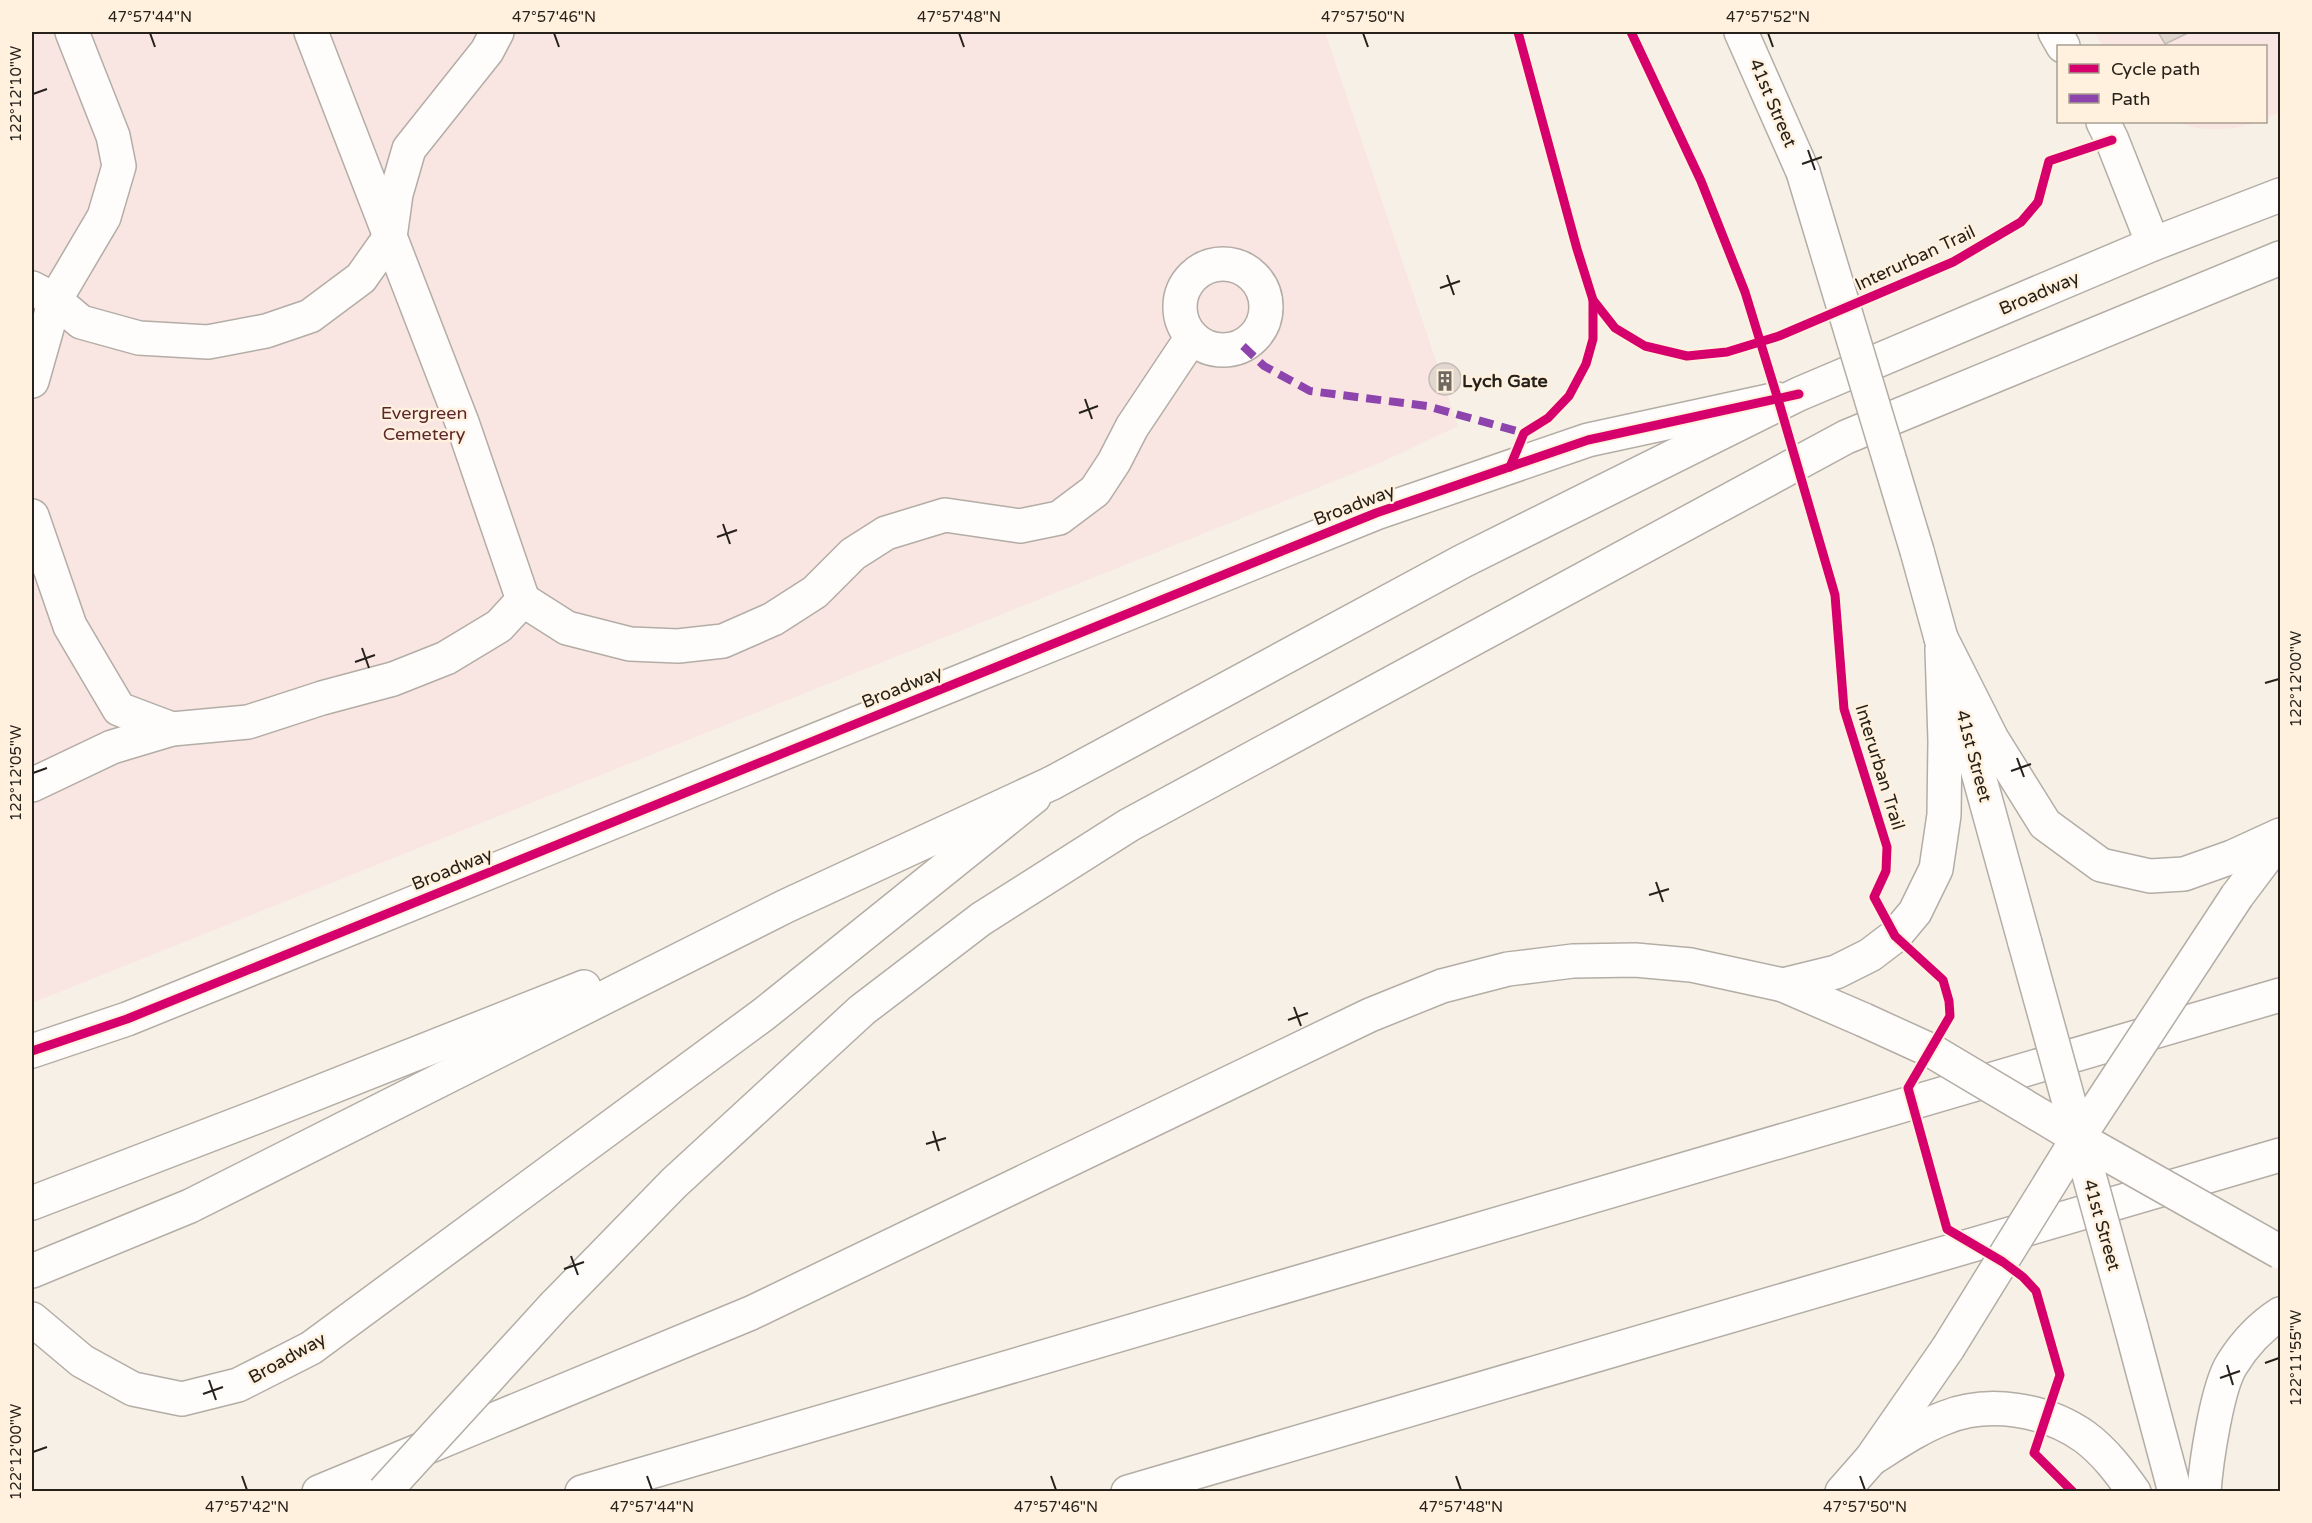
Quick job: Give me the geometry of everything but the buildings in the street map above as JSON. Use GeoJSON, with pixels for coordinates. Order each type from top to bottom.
{"type":"FeatureCollection","features":[{"type":"Feature","properties":{"kind":"main road"},"geometry":{"type":"LineString","coordinates":[[32,381],[43,294],[104,217],[119,166],[112,136],[72,32]]}},
{"type":"Feature","properties":{"kind":"main road"},"geometry":{"type":"LineString","coordinates":[[311,32],[463,425],[523,600],[567,628],[630,644],[678,646],[723,641],[773,619],[815,592],[854,554],[886,533],[945,515],[1020,526],[1059,518],[1095,491],[1114,462],[1132,427],[1192,337]]}},
{"type":"Feature","properties":{"kind":"main road"},"geometry":{"type":"LineString","coordinates":[[43,294],[81,322],[139,338],[207,342],[266,331],[310,316],[362,278],[390,237],[396,194],[409,149],[487,51],[497,32]]}},
{"type":"Feature","properties":{"kind":"main road","name":"41st Street"},"geometry":{"type":"LineString","coordinates":[[1741,32],[1803,172],[1917,551],[2175,1491]]}},
{"type":"Feature","properties":{"kind":"main road"},"geometry":{"type":"LineString","coordinates":[[2104,123],[2153,244]]}},
{"type":"Feature","properties":{"kind":"main road","name":"Broadway"},"geometry":{"type":"LineString","coordinates":[[32,1319],[82,1361],[133,1389],[182,1399],[238,1385],[311,1348],[764,1014],[1052,783],[1463,561],[1799,394],[2153,244],[2280,195]]}},
{"type":"Feature","properties":{"kind":"main road"},"geometry":{"type":"LineString","coordinates":[[384,1491],[555,1305],[674,1183],[862,1010],[981,919],[1130,825],[1846,437],[2280,258]]}},
{"type":"Feature","properties":{"kind":"main road","name":"Broadway"},"geometry":{"type":"LineString","coordinates":[[32,1051],[127,1019],[1376,513],[1588,440],[1799,394]]}},
{"type":"Feature","properties":{"kind":"main road"},"geometry":{"type":"LineString","coordinates":[[32,516],[70,626],[119,709],[172,729]]}},
{"type":"Feature","properties":{"kind":"main road"},"geometry":{"type":"LineString","coordinates":[[32,785],[112,747],[172,729],[248,722],[322,698],[393,679],[446,658],[499,626],[523,600]]}},
{"type":"Feature","properties":{"kind":"main road"},"geometry":{"type":"LineString","coordinates":[[1941,638],[1992,739],[2045,824],[2102,865],[2150,876],[2184,874],[2280,837]]}},
{"type":"Feature","properties":{"kind":"main road"},"geometry":{"type":"LineString","coordinates":[[1783,985],[1836,972],[1870,955],[1895,936],[1915,912],[1936,869],[1944,805],[1945,741],[1941,638]]}},
{"type":"Feature","properties":{"kind":"main road"},"geometry":{"type":"LineString","coordinates":[[32,1271],[190,1206],[786,906],[1052,783]]}},
{"type":"Feature","properties":{"kind":"main road"},"geometry":{"type":"LineString","coordinates":[[1842,1491],[1871,1459],[1948,1348],[2078,1138],[2237,896],[2280,837]]}},
{"type":"Feature","properties":{"kind":"main road"},"geometry":{"type":"LineString","coordinates":[[32,1203],[267,1113],[786,906]]}},
{"type":"Feature","properties":{"kind":"main road"},"geometry":{"type":"LineString","coordinates":[[318,1491],[752,1313],[1370,1015],[1442,986],[1508,969],[1573,961],[1624,960],[1691,965],[1783,985],[1932,1051],[2078,1138],[2280,1252]]}},
{"type":"Feature","properties":{"kind":"main road"},"geometry":{"type":"LineString","coordinates":[[582,1491],[2280,995]]}},
{"type":"Feature","properties":{"kind":"main road"},"geometry":{"type":"LineString","coordinates":[[1128,1491],[2280,1155]]}},
{"type":"Feature","properties":{"kind":"main road"},"geometry":{"type":"LineString","coordinates":[[2204,1491],[2217,1407],[2231,1365],[2261,1326],[2280,1314]]}},
{"type":"Feature","properties":{"kind":"main road"},"geometry":{"type":"LineString","coordinates":[[1871,1459],[1916,1431],[1946,1417],[1986,1409],[2018,1410],[2046,1417],[2084,1436],[2113,1462],[2134,1491]]}},
{"type":"Feature","properties":{"kind":"green space","name":"Evergreen Cemetery"},"geometry":{"type":"Polygon","coordinates":[[[32,32],[1325,32],[1458,426],[1384,461],[32,1003],[32,32]]]}},
{"type":"Feature","properties":{"kind":"green space"},"geometry":{"type":"Polygon","coordinates":[[[2094,32],[2280,32],[2280,112],[2267,118],[2267,45],[2102,45],[2094,32]]]}},
{"type":"Feature","properties":{"kind":"green space"},"geometry":{"type":"Polygon","coordinates":[[[2180,123],[2253,123],[2217,129],[2180,123]]]}},
{"type":"Feature","properties":{"kind":"marked path"},"geometry":{"type":"LineString","coordinates":[[1243,346],[1264,366],[1310,391],[1427,406],[1524,433]]}},
{"type":"Feature","properties":{"kind":"cycle path"},"geometry":{"type":"LineString","coordinates":[[1510,467],[1524,433],[1548,418],[1569,396],[1586,364],[1593,339],[1593,300],[1518,32]]}},
{"type":"Feature","properties":{"kind":"cycle path","name":"Interurban Trail"},"geometry":{"type":"LineString","coordinates":[[1631,32],[1701,181],[1745,292],[1835,595],[1844,709],[1887,847],[1886,871],[1874,897],[1895,936],[1943,980],[1949,1001],[1950,1016],[1908,1088],[1947,1229],[2003,1262],[2023,1277],[2036,1291],[2060,1375],[2034,1453],[2073,1492]]}},
{"type":"Feature","properties":{"kind":"cycle path","name":"Interurban Trail"},"geometry":{"type":"LineString","coordinates":[[1593,300],[1615,328],[1645,346],[1687,356],[1727,352],[1779,336],[1953,262],[2021,222],[2038,202],[2049,161],[2112,140]]}},
{"type":"Feature","properties":{"kind":"cycle path"},"geometry":{"type":"LineString","coordinates":[[32,1051],[127,1019],[1376,513],[1588,440],[1799,394]]}},
{"type":"Feature","properties":{"kind":"place","name":"Lych Gate"},"geometry":{"type":"Point","coordinates":[1445,381]}}]}
